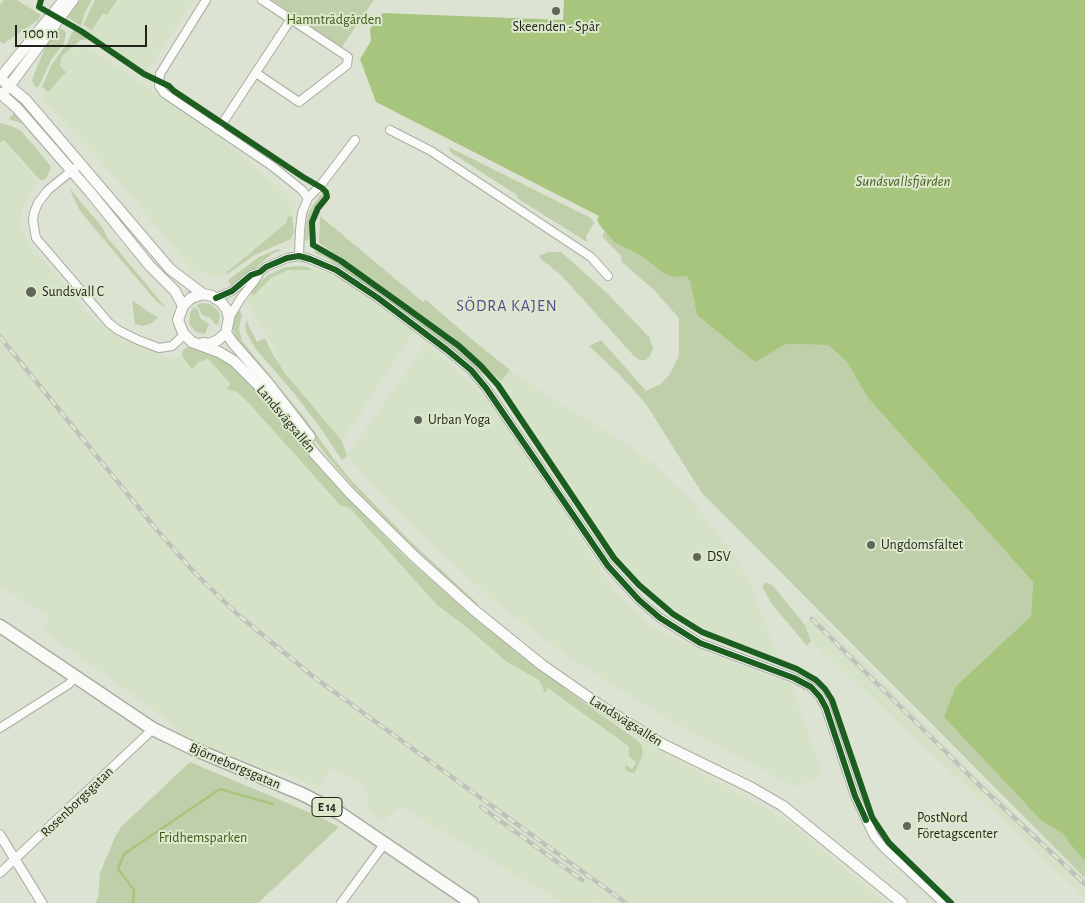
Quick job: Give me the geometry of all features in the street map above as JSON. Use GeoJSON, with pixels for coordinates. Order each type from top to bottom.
{"type":"FeatureCollection","features":[{"type":"Feature","properties":{"kind":"highway","name":"Björneborgsgatan"},"geometry":{"type":"LineString","coordinates":[[0,626],[152,729],[194,750],[302,794],[341,814],[472,903]]}},
{"type":"Feature","properties":{"kind":"main road"},"geometry":{"type":"LineString","coordinates":[[64,0],[0,78],[26,100],[170,268],[203,294],[216,298],[227,310],[229,318],[226,333],[210,344],[188,338],[178,320],[183,306],[192,298],[203,294]]}},
{"type":"Feature","properties":{"kind":"main road"},"geometry":{"type":"LineString","coordinates":[[73,0],[10,86],[1,95],[17,108],[72,171],[149,265],[175,291],[183,306]]}},
{"type":"Feature","properties":{"kind":"main road","name":"Landsvägsallén"},"geometry":{"type":"LineString","coordinates":[[226,333],[268,383],[368,511]]}},
{"type":"Feature","properties":{"kind":"main road","name":"Landsvägsallén"},"geometry":{"type":"LineString","coordinates":[[188,338],[220,352],[246,372],[267,394],[314,453],[368,511],[415,557],[474,610],[542,665],[598,704],[662,744],[752,788],[783,806],[902,903]]}},
{"type":"Feature","properties":{"kind":"street"},"geometry":{"type":"LineString","coordinates":[[206,0],[160,74],[159,86],[164,93],[291,181],[308,198]]}},
{"type":"Feature","properties":{"kind":"street"},"geometry":{"type":"LineString","coordinates":[[256,73],[299,102],[347,65],[348,58],[262,0]]}},
{"type":"Feature","properties":{"kind":"street"},"geometry":{"type":"LineString","coordinates":[[218,130],[291,19]]}},
{"type":"Feature","properties":{"kind":"street"},"geometry":{"type":"LineString","coordinates":[[390,130],[431,151],[591,257],[608,276]]}},
{"type":"Feature","properties":{"kind":"street"},"geometry":{"type":"LineString","coordinates":[[299,256],[302,213],[308,198],[320,186],[356,140]]}},
{"type":"Feature","properties":{"kind":"street"},"geometry":{"type":"LineString","coordinates":[[80,164],[48,190],[38,203],[34,212],[36,238],[109,323],[126,335],[159,348],[172,346],[188,338]]}},
{"type":"Feature","properties":{"kind":"street"},"geometry":{"type":"LineString","coordinates":[[216,298],[232,291],[251,275],[260,272],[274,263],[299,256],[323,264],[352,280],[447,350],[471,370],[511,422],[608,566],[639,600],[660,618],[700,643],[811,686],[826,708],[855,796],[874,836],[883,847],[944,903]]}},
{"type":"Feature","properties":{"kind":"street"},"geometry":{"type":"LineString","coordinates":[[229,318],[260,272]]}},
{"type":"Feature","properties":{"kind":"street"},"geometry":{"type":"LineString","coordinates":[[0,728],[69,684],[75,677]]}},
{"type":"Feature","properties":{"kind":"street","name":"Rosenborgsgatan"},"geometry":{"type":"LineString","coordinates":[[0,873],[152,729]]}},
{"type":"Feature","properties":{"kind":"street"},"geometry":{"type":"LineString","coordinates":[[0,835],[42,903]]}},
{"type":"Feature","properties":{"kind":"street"},"geometry":{"type":"LineString","coordinates":[[341,903],[385,843]]}},
{"type":"Feature","properties":{"kind":"shaded area"},"geometry":{"type":"Polygon","coordinates":[[[107,0],[195,0],[146,73],[85,31],[107,0]]]}},
{"type":"Feature","properties":{"kind":"shaded area"},"geometry":{"type":"Polygon","coordinates":[[[85,45],[214,132],[296,202],[292,216],[288,217],[286,223],[221,277],[193,271],[121,184],[44,101],[45,89],[58,59],[66,52],[85,45]]]}},
{"type":"Feature","properties":{"kind":"shaded area"},"geometry":{"type":"Polygon","coordinates":[[[3,140],[38,182],[24,203],[21,214],[21,229],[26,240],[94,320],[168,358],[183,357],[198,347],[267,414],[403,555],[480,623],[625,732],[763,806],[789,822],[886,903],[601,903],[595,900],[593,903],[563,903],[400,806],[383,822],[369,812],[367,804],[369,801],[362,785],[332,768],[319,787],[286,774],[257,767],[192,742],[181,735],[161,715],[42,630],[50,618],[0,586],[0,143],[3,140]]]}},
{"type":"Feature","properties":{"kind":"shaded area"},"geometry":{"type":"Polygon","coordinates":[[[286,267],[310,268],[336,276],[415,331],[342,441],[279,365],[272,344],[246,303],[251,292],[267,275],[286,267]]]}},
{"type":"Feature","properties":{"kind":"shaded area"},"geometry":{"type":"Polygon","coordinates":[[[426,343],[473,384],[488,400],[618,595],[652,627],[697,649],[791,684],[823,775],[794,787],[659,714],[568,657],[491,599],[390,505],[347,456],[426,343]]]}},
{"type":"Feature","properties":{"kind":"shaded area"},"geometry":{"type":"Polygon","coordinates":[[[510,370],[621,440],[654,464],[696,505],[734,555],[750,583],[780,660],[705,630],[665,603],[640,581],[618,557],[501,381],[510,370]]]}},
{"type":"Feature","properties":{"kind":"shaded area"},"geometry":{"type":"Polygon","coordinates":[[[815,613],[971,770],[1069,865],[1085,878],[1085,898],[811,641],[805,625],[815,613]]]}},
{"type":"Feature","properties":{"kind":"green space"},"geometry":{"type":"Polygon","coordinates":[[[4,0],[17,0],[41,15],[38,20],[3,44],[0,41],[0,5],[4,0]]]}},
{"type":"Feature","properties":{"kind":"green space"},"geometry":{"type":"Polygon","coordinates":[[[80,0],[92,0],[85,12],[81,26],[67,17],[80,0]]]}},
{"type":"Feature","properties":{"kind":"green space"},"geometry":{"type":"Polygon","coordinates":[[[95,0],[117,0],[107,15],[103,13],[92,30],[83,25],[95,0]]]}},
{"type":"Feature","properties":{"kind":"green space","name":"Hamnträdgården"},"geometry":{"type":"Polygon","coordinates":[[[271,0],[374,0],[341,48],[271,0]]]}},
{"type":"Feature","properties":{"kind":"green space"},"geometry":{"type":"Polygon","coordinates":[[[58,29],[63,29],[66,33],[64,43],[51,60],[39,86],[36,88],[32,81],[33,77],[46,46],[58,29]]]}},
{"type":"Feature","properties":{"kind":"green space"},"geometry":{"type":"Polygon","coordinates":[[[75,30],[90,39],[81,40],[62,56],[60,66],[66,72],[48,92],[42,87],[52,64],[75,30]]]}},
{"type":"Feature","properties":{"kind":"green space"},"geometry":{"type":"Polygon","coordinates":[[[14,113],[18,115],[63,167],[61,168],[23,124],[9,119],[14,113]]]}},
{"type":"Feature","properties":{"kind":"green space"},"geometry":{"type":"Polygon","coordinates":[[[0,123],[21,131],[35,147],[51,167],[46,179],[40,180],[4,140],[0,143],[0,123]]]}},
{"type":"Feature","properties":{"kind":"green space"},"geometry":{"type":"Polygon","coordinates":[[[449,147],[591,218],[594,223],[586,236],[587,242],[517,198],[517,195],[450,152],[449,147]]]}},
{"type":"Feature","properties":{"kind":"green space"},"geometry":{"type":"Polygon","coordinates":[[[69,188],[166,308],[156,301],[84,216],[69,188]]]}},
{"type":"Feature","properties":{"kind":"green space"},"geometry":{"type":"Polygon","coordinates":[[[323,192],[324,196],[309,220],[309,237],[307,241],[305,240],[308,214],[323,192]]]}},
{"type":"Feature","properties":{"kind":"green space"},"geometry":{"type":"Polygon","coordinates":[[[292,216],[294,232],[291,239],[255,255],[226,273],[286,223],[288,217],[292,216]]]}},
{"type":"Feature","properties":{"kind":"green space"},"geometry":{"type":"Polygon","coordinates":[[[320,216],[423,302],[426,300],[510,370],[501,381],[461,344],[319,243],[320,216]]]}},
{"type":"Feature","properties":{"kind":"green space"},"geometry":{"type":"Polygon","coordinates":[[[605,232],[614,242],[640,255],[663,273],[673,277],[686,276],[690,281],[697,315],[755,361],[786,344],[828,345],[846,361],[868,398],[1033,582],[1031,616],[956,686],[1043,822],[1064,834],[1085,861],[1085,878],[702,493],[646,404],[619,374],[589,346],[601,340],[646,391],[661,384],[670,374],[679,356],[679,318],[655,291],[622,262],[621,256],[603,237],[605,232]]]}},
{"type":"Feature","properties":{"kind":"green space"},"geometry":{"type":"Polygon","coordinates":[[[278,249],[281,250],[272,254],[232,287],[228,280],[259,257],[278,249]]]}},
{"type":"Feature","properties":{"kind":"green space"},"geometry":{"type":"Polygon","coordinates":[[[314,250],[335,260],[457,347],[484,373],[482,374],[444,342],[343,269],[325,257],[316,254],[314,250]]]}},
{"type":"Feature","properties":{"kind":"green space"},"geometry":{"type":"Polygon","coordinates":[[[548,252],[561,252],[606,292],[649,337],[653,349],[646,360],[640,360],[634,356],[562,276],[541,259],[539,256],[548,252]]]}},
{"type":"Feature","properties":{"kind":"green space"},"geometry":{"type":"Polygon","coordinates":[[[308,267],[312,270],[288,270],[271,278],[254,295],[251,295],[253,288],[267,276],[283,268],[308,267]]]}},
{"type":"Feature","properties":{"kind":"green space"},"geometry":{"type":"Polygon","coordinates":[[[132,300],[158,317],[152,323],[143,326],[135,324],[132,300]]]}},
{"type":"Feature","properties":{"kind":"green space"},"geometry":{"type":"Polygon","coordinates":[[[201,303],[211,304],[218,311],[220,315],[218,325],[210,318],[202,315],[196,306],[201,303]]]}},
{"type":"Feature","properties":{"kind":"green space"},"geometry":{"type":"Polygon","coordinates":[[[194,307],[197,309],[201,319],[209,324],[205,334],[196,332],[189,324],[190,313],[194,307]]]}},
{"type":"Feature","properties":{"kind":"green space"},"geometry":{"type":"Polygon","coordinates":[[[239,310],[242,315],[239,329],[242,341],[307,421],[333,458],[351,480],[408,539],[478,604],[477,606],[358,492],[327,456],[236,339],[233,328],[237,311],[239,310]]]}},
{"type":"Feature","properties":{"kind":"green space"},"geometry":{"type":"Polygon","coordinates":[[[247,319],[257,342],[265,338],[285,373],[342,441],[347,456],[342,460],[293,392],[255,348],[245,327],[247,319]]]}},
{"type":"Feature","properties":{"kind":"green space"},"geometry":{"type":"Polygon","coordinates":[[[189,346],[205,349],[232,365],[250,380],[323,472],[403,555],[480,623],[579,699],[637,740],[642,746],[643,753],[635,773],[631,773],[625,768],[626,765],[632,769],[636,762],[629,756],[627,745],[548,688],[545,693],[539,680],[507,662],[464,625],[437,605],[350,508],[340,505],[247,401],[237,392],[226,389],[231,384],[207,358],[202,362],[200,361],[193,368],[190,367],[182,355],[183,350],[189,346]]]}},
{"type":"Feature","properties":{"kind":"green space"},"geometry":{"type":"Polygon","coordinates":[[[766,582],[772,585],[805,625],[811,641],[807,646],[771,603],[762,586],[766,582]]]}},
{"type":"Feature","properties":{"kind":"green space","name":"Fridhemsparken"},"geometry":{"type":"Polygon","coordinates":[[[190,762],[318,816],[339,827],[258,903],[95,903],[98,898],[100,873],[121,827],[190,762]]]}},
{"type":"Feature","properties":{"kind":"water","name":"Sundsvallsfjärden"},"geometry":{"type":"Polygon","coordinates":[[[564,0],[1085,0],[1085,861],[1064,834],[1043,822],[944,717],[956,686],[1031,616],[1033,582],[868,398],[846,361],[828,345],[786,344],[755,362],[697,315],[690,281],[686,276],[673,277],[663,273],[640,255],[614,242],[601,227],[597,220],[599,216],[376,102],[360,59],[371,41],[370,29],[383,13],[563,20],[564,0]]]}},
{"type":"Feature","properties":{"kind":"waterway"},"geometry":{"type":"LineString","coordinates":[[133,903],[134,890],[118,869],[124,854],[220,789],[273,804]]}},
{"type":"Feature","properties":{"kind":"railway"},"geometry":{"type":"LineString","coordinates":[[0,337],[156,529],[195,573],[236,613],[315,678],[626,903]]}},
{"type":"Feature","properties":{"kind":"railway"},"geometry":{"type":"LineString","coordinates":[[812,619],[975,781],[1085,884]]}},
{"type":"Feature","properties":{"kind":"railway"},"geometry":{"type":"LineString","coordinates":[[481,807],[582,880]]}},
{"type":"Feature","properties":{"kind":"cycle path"},"geometry":{"type":"LineString","coordinates":[[41,0],[39,7],[81,31],[144,74],[169,86],[322,188],[326,192],[327,197],[318,208],[312,222],[313,245],[341,261],[401,304],[459,346],[481,366],[498,385],[614,558],[639,585],[673,614],[702,632],[797,669],[816,680],[825,689],[832,700],[872,817],[889,843],[951,903]]}},
{"type":"Feature","properties":{"kind":"cycle path"},"geometry":{"type":"LineString","coordinates":[[216,298],[232,291],[251,275],[260,272],[266,267],[287,258],[299,256],[336,270],[378,298],[447,350],[471,370],[486,388],[608,566],[639,600],[660,618],[700,643],[794,678],[811,687],[820,697],[826,708],[855,796],[866,820]]}},
{"type":"Feature","properties":{"kind":"place","name":"Skeenden - Spår"},"geometry":{"type":"Point","coordinates":[556,11]}},
{"type":"Feature","properties":{"kind":"place","name":"Sundsvall C"},"geometry":{"type":"Point","coordinates":[31,292]}},
{"type":"Feature","properties":{"kind":"place","name":"Urban Yoga"},"geometry":{"type":"Point","coordinates":[418,420]}},
{"type":"Feature","properties":{"kind":"place","name":"Ungdomsfältet"},"geometry":{"type":"Point","coordinates":[871,545]}},
{"type":"Feature","properties":{"kind":"place","name":"DSV"},"geometry":{"type":"Point","coordinates":[697,557]}},
{"type":"Feature","properties":{"kind":"place","name":"PostNord Företagscenter"},"geometry":{"type":"Point","coordinates":[907,826]}},
{"type":"Feature","properties":{"kind":"district","name":"SÖDRA KAJEN"},"geometry":{"type":"Point","coordinates":[507,306]}}]}
